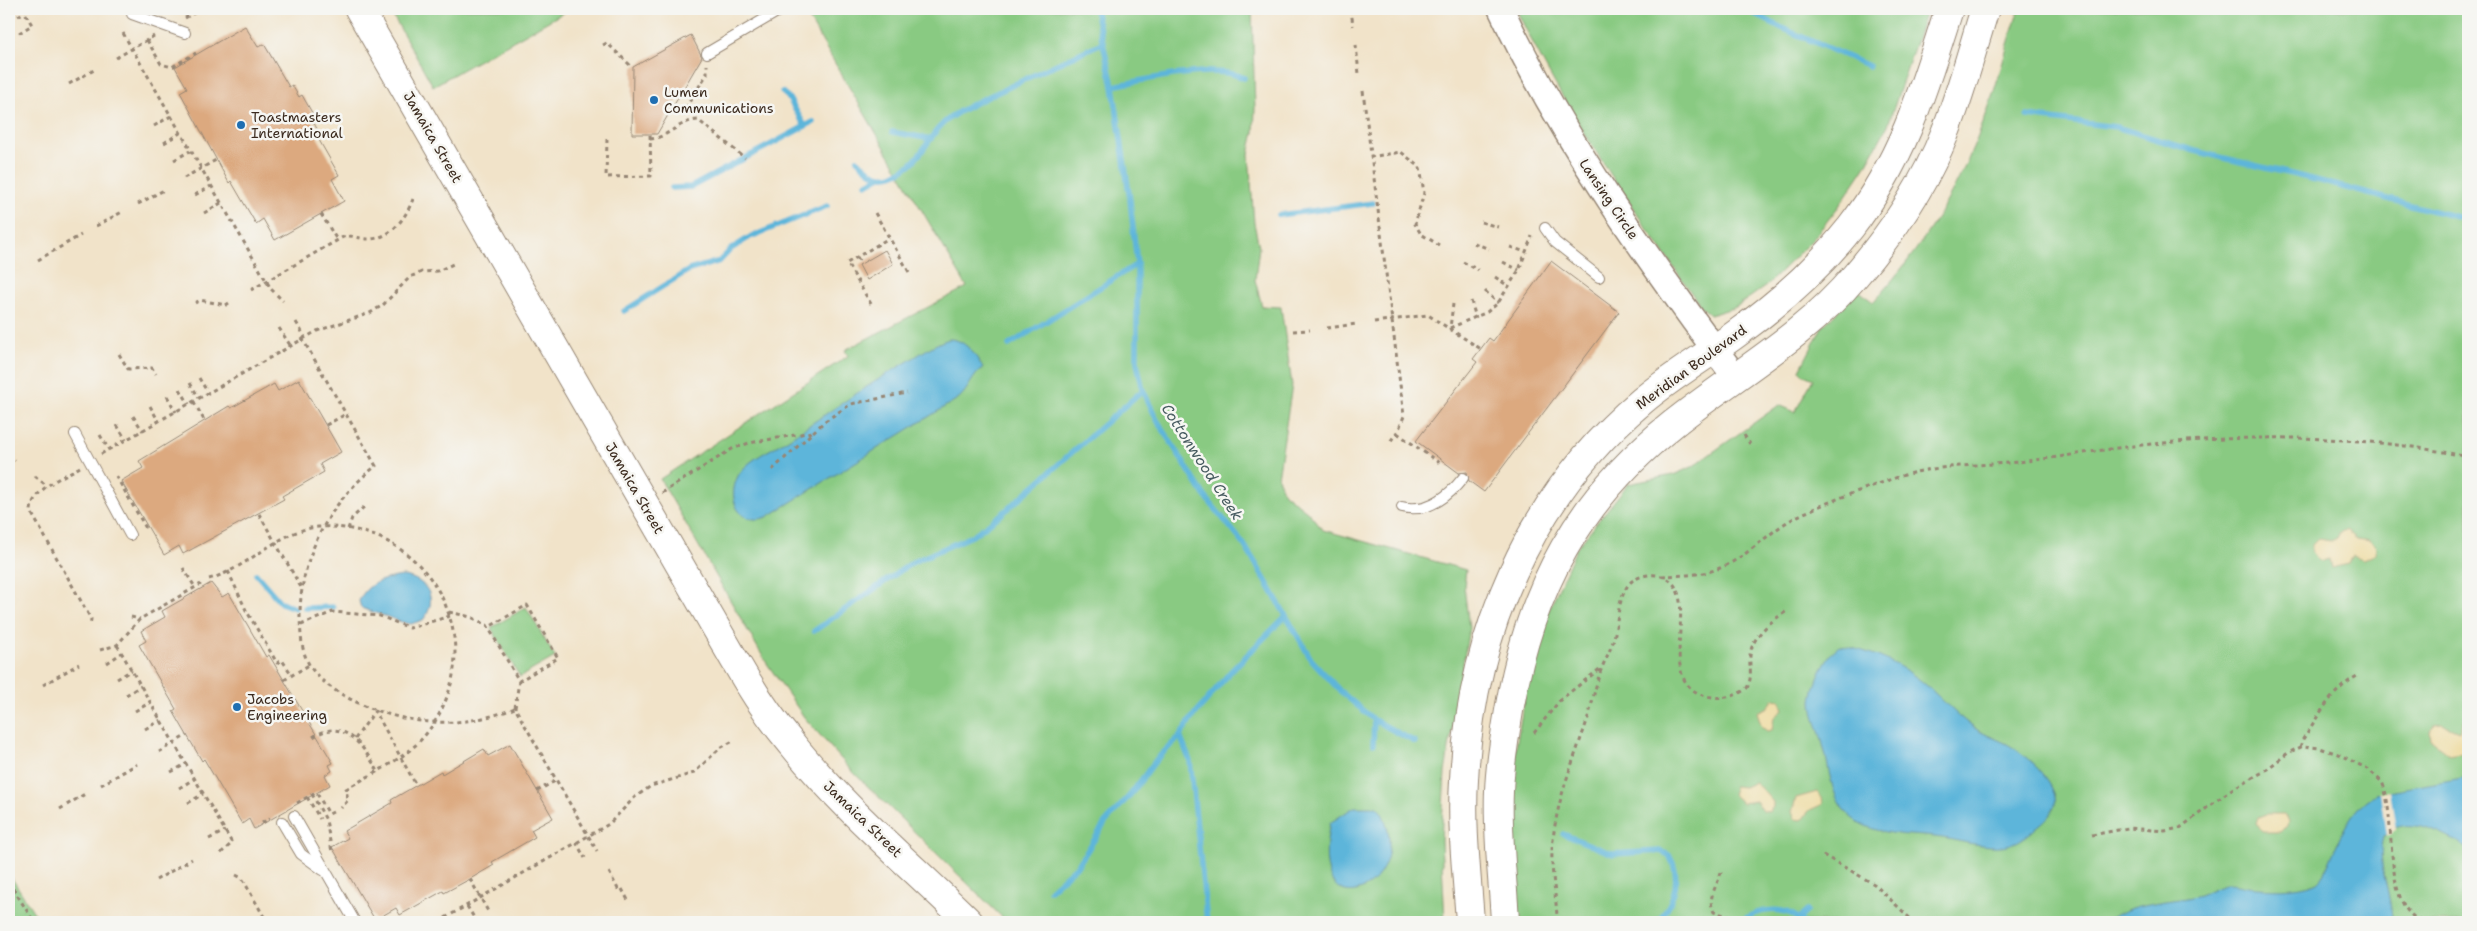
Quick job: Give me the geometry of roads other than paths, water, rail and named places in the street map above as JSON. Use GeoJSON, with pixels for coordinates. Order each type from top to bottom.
{"type":"FeatureCollection","features":[{"type":"Feature","properties":{"kind":"main road","name":"Jamaica Street"},"geometry":{"type":"LineString","coordinates":[[359,9],[742,674],[788,739],[835,792],[969,922]]}},
{"type":"Feature","properties":{"kind":"main road","name":"Meridian Boulevard"},"geometry":{"type":"LineString","coordinates":[[1470,922],[1463,818],[1466,758],[1483,656],[1507,584],[1540,520],[1562,486],[1585,457],[1643,400],[1795,288],[1831,250],[1862,211],[1887,173],[1906,137],[1925,86],[1949,9]]}},
{"type":"Feature","properties":{"kind":"main road"},"geometry":{"type":"LineString","coordinates":[[1505,922],[1498,812],[1500,764],[1519,657],[1544,586],[1575,530],[1618,474],[1640,452],[1674,424],[1796,334],[1853,279],[1896,224],[1926,174],[1942,140],[1986,9]]}},
{"type":"Feature","properties":{"kind":"street","name":"Lansing Circle"},"geometry":{"type":"LineString","coordinates":[[1501,9],[1538,84],[1579,154],[1736,378]]}},
{"type":"Feature","properties":{"kind":"lane"},"geometry":{"type":"LineString","coordinates":[[707,53],[782,9]]}},
{"type":"Feature","properties":{"kind":"lane"},"geometry":{"type":"LineString","coordinates":[[132,14],[185,33]]}},
{"type":"Feature","properties":{"kind":"lane"},"geometry":{"type":"LineString","coordinates":[[1545,228],[1555,242],[1599,277]]}},
{"type":"Feature","properties":{"kind":"lane"},"geometry":{"type":"LineString","coordinates":[[75,434],[130,535]]}},
{"type":"Feature","properties":{"kind":"lane"},"geometry":{"type":"LineString","coordinates":[[1402,507],[1416,509],[1432,504],[1449,493],[1463,478]]}},
{"type":"Feature","properties":{"kind":"lane"},"geometry":{"type":"LineString","coordinates":[[294,816],[356,922]]}},
{"type":"Feature","properties":{"kind":"lane"},"geometry":{"type":"LineString","coordinates":[[282,822],[301,854],[327,872]]}},
{"type":"Feature","properties":{"kind":"water"},"geometry":{"type":"Polygon","coordinates":[[[949,339],[965,344],[983,368],[959,398],[767,517],[756,519],[747,517],[740,512],[735,504],[735,485],[738,476],[745,467],[861,390],[932,347],[949,339]]]}},
{"type":"Feature","properties":{"kind":"water"},"geometry":{"type":"Polygon","coordinates":[[[403,576],[419,581],[428,592],[430,605],[423,620],[411,624],[405,623],[361,608],[359,601],[372,585],[383,580],[403,576]]]}},
{"type":"Feature","properties":{"kind":"water"},"geometry":{"type":"Polygon","coordinates":[[[1840,646],[1874,655],[1907,671],[1926,685],[1970,725],[2007,744],[2036,766],[2048,781],[2055,796],[2055,805],[2047,818],[2020,840],[1997,846],[1876,830],[1858,822],[1849,815],[1842,807],[1833,788],[1822,740],[1813,712],[1812,701],[1815,687],[1826,662],[1835,649],[1840,646]]]}},
{"type":"Feature","properties":{"kind":"water"},"geometry":{"type":"Polygon","coordinates":[[[2468,777],[2468,849],[2438,832],[2414,826],[2392,829],[2383,836],[2381,858],[2390,901],[2392,922],[2106,922],[2126,910],[2138,906],[2188,898],[2228,884],[2281,889],[2307,886],[2315,883],[2321,878],[2326,869],[2345,827],[2354,813],[2365,802],[2378,793],[2468,777]]]}},
{"type":"Feature","properties":{"kind":"water"},"geometry":{"type":"Polygon","coordinates":[[[1354,807],[1377,807],[1383,815],[1388,831],[1388,853],[1381,872],[1369,885],[1355,891],[1342,890],[1331,879],[1326,857],[1330,823],[1354,807]]]}},
{"type":"Feature","properties":{"kind":"waterway","name":"Cottonwood Creek"},"geometry":{"type":"LineString","coordinates":[[1095,9],[1113,86],[1130,200],[1137,264],[1137,363],[1143,390],[1157,420],[1204,495],[1243,543],[1311,659],[1340,691],[1374,720],[1415,742]]}},
{"type":"Feature","properties":{"kind":"waterway"},"geometry":{"type":"LineString","coordinates":[[1745,9],[1784,29],[1869,66]]}},
{"type":"Feature","properties":{"kind":"waterway"},"geometry":{"type":"LineString","coordinates":[[857,160],[873,173],[881,176],[892,175],[903,170],[918,156],[943,124],[958,112],[1104,42]]}},
{"type":"Feature","properties":{"kind":"waterway"},"geometry":{"type":"LineString","coordinates":[[1113,86],[1199,72],[1232,74],[1244,78]]}},
{"type":"Feature","properties":{"kind":"waterway"},"geometry":{"type":"LineString","coordinates":[[782,92],[788,97],[805,126]]}},
{"type":"Feature","properties":{"kind":"waterway"},"geometry":{"type":"LineString","coordinates":[[2027,116],[2116,127],[2195,151],[2312,179],[2468,220]]}},
{"type":"Feature","properties":{"kind":"waterway"},"geometry":{"type":"LineString","coordinates":[[672,188],[691,187],[813,122]]}},
{"type":"Feature","properties":{"kind":"waterway"},"geometry":{"type":"LineString","coordinates":[[892,132],[931,139]]}},
{"type":"Feature","properties":{"kind":"waterway"},"geometry":{"type":"LineString","coordinates":[[866,184],[880,176]]}},
{"type":"Feature","properties":{"kind":"waterway"},"geometry":{"type":"LineString","coordinates":[[1279,215],[1373,203]]}},
{"type":"Feature","properties":{"kind":"waterway"},"geometry":{"type":"LineString","coordinates":[[624,311],[689,270],[720,261],[731,249],[750,237],[827,206]]}},
{"type":"Feature","properties":{"kind":"waterway"},"geometry":{"type":"LineString","coordinates":[[1009,345],[1137,264]]}},
{"type":"Feature","properties":{"kind":"waterway"},"geometry":{"type":"LineString","coordinates":[[814,631],[913,562],[972,536],[1002,514],[1143,390]]}},
{"type":"Feature","properties":{"kind":"waterway"},"geometry":{"type":"LineString","coordinates":[[256,574],[281,603],[295,608]]}},
{"type":"Feature","properties":{"kind":"waterway"},"geometry":{"type":"LineString","coordinates":[[305,608],[333,607]]}},
{"type":"Feature","properties":{"kind":"waterway"},"geometry":{"type":"LineString","coordinates":[[1050,890],[1078,865],[1105,823],[1131,794],[1156,760],[1180,736],[1192,718],[1231,671],[1286,616]]}},
{"type":"Feature","properties":{"kind":"waterway"},"geometry":{"type":"LineString","coordinates":[[1373,744],[1374,720]]}},
{"type":"Feature","properties":{"kind":"waterway"},"geometry":{"type":"LineString","coordinates":[[1180,736],[1190,761],[1207,922]]}},
{"type":"Feature","properties":{"kind":"waterway","name":"Cottonwood Creek"},"geometry":{"type":"LineString","coordinates":[[1563,834],[1613,854],[1660,851],[1669,855],[1673,864],[1676,882],[1672,899],[1658,922]]}},
{"type":"Feature","properties":{"kind":"waterway","name":"Cottonwood Creek"},"geometry":{"type":"LineString","coordinates":[[1740,922],[1747,917],[1771,910],[1788,913],[1802,922]]}},
{"type":"Feature","properties":{"kind":"waterway"},"geometry":{"type":"LineString","coordinates":[[1799,919],[1807,911]]}},
{"type":"Feature","properties":{"kind":"place","name":"Lumen Communications"},"geometry":{"type":"Point","coordinates":[654,100]}},
{"type":"Feature","properties":{"kind":"place","name":"Toastmasters International"},"geometry":{"type":"Point","coordinates":[241,125]}},
{"type":"Feature","properties":{"kind":"place","name":"Jacobs Engineering"},"geometry":{"type":"Point","coordinates":[237,707]}}]}
